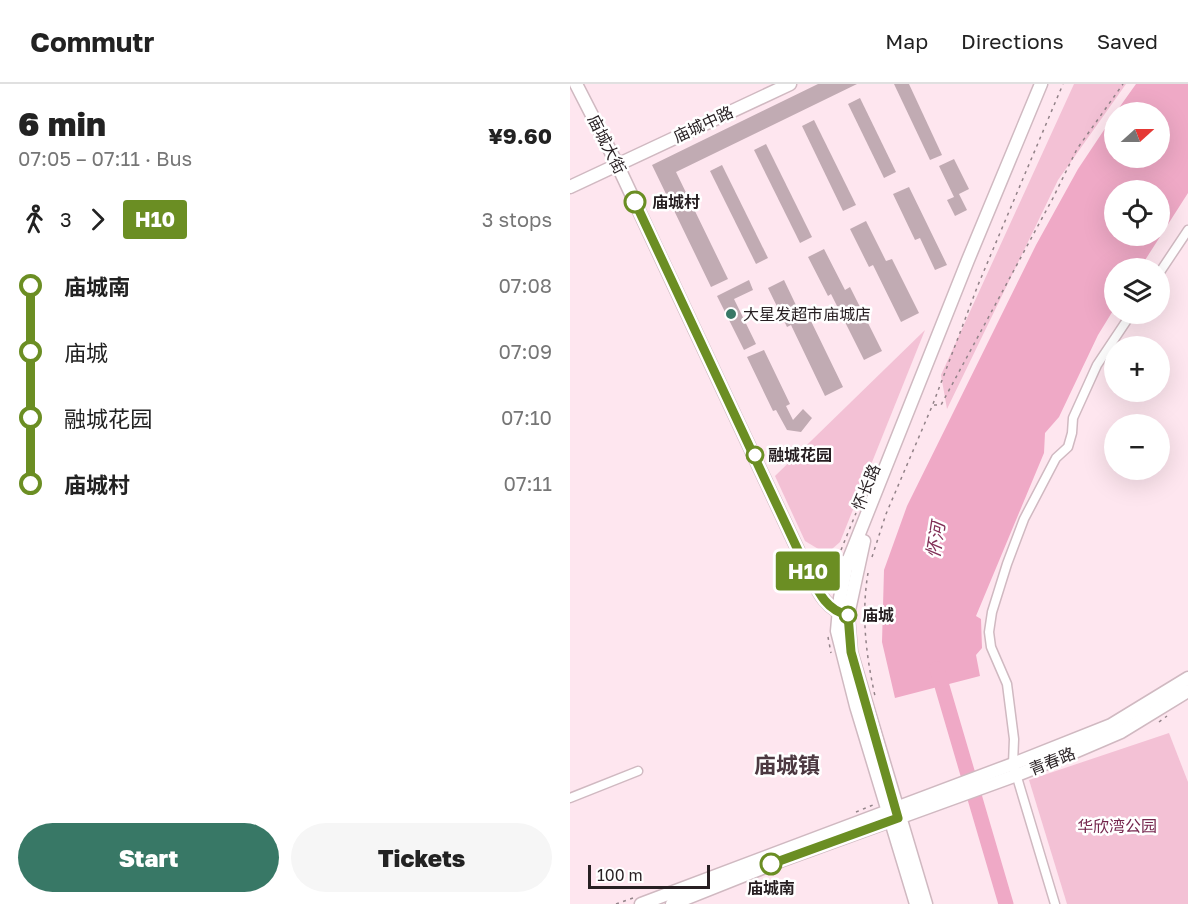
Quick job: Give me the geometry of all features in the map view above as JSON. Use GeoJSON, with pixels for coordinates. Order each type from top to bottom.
{"type":"FeatureCollection","features":[{"type":"Feature","properties":{"kind":"main road","name":"庙城大街"},"geometry":{"type":"LineString","coordinates":[[576,84],[617,165],[804,563],[827,606],[843,614]]}},
{"type":"Feature","properties":{"kind":"main road","name":"庙城中路"},"geometry":{"type":"LineString","coordinates":[[570,187],[789,84]]}},
{"type":"Feature","properties":{"kind":"main road","name":"怀长路"},"geometry":{"type":"LineString","coordinates":[[856,564],[959,281],[1041,84]]}},
{"type":"Feature","properties":{"kind":"main road","name":"怀长路"},"geometry":{"type":"LineString","coordinates":[[926,904],[851,652],[843,614],[862,544],[896,456],[1049,84]]}},
{"type":"Feature","properties":{"kind":"main road"},"geometry":{"type":"LineString","coordinates":[[804,563],[856,564]]}},
{"type":"Feature","properties":{"kind":"main road","name":"青春路"},"geometry":{"type":"LineString","coordinates":[[1015,770],[1110,725],[1188,678]]}},
{"type":"Feature","properties":{"kind":"main road","name":"青春路"},"geometry":{"type":"LineString","coordinates":[[898,812],[1121,732],[1188,691]]}},
{"type":"Feature","properties":{"kind":"main road","name":"怀长路"},"geometry":{"type":"LineString","coordinates":[[898,812],[915,904]]}},
{"type":"Feature","properties":{"kind":"main road"},"geometry":{"type":"LineString","coordinates":[[641,904],[898,812]]}},
{"type":"Feature","properties":{"kind":"main road"},"geometry":{"type":"LineString","coordinates":[[672,904],[898,812]]}},
{"type":"Feature","properties":{"kind":"street"},"geometry":{"type":"LineString","coordinates":[[1170,258],[1188,231]]}},
{"type":"Feature","properties":{"kind":"street"},"geometry":{"type":"LineString","coordinates":[[1055,904],[1015,770],[1014,739],[1007,684],[991,647],[989,632],[992,612],[1024,519],[1056,458],[1068,447],[1073,418],[1096,365],[1124,324]]}},
{"type":"Feature","properties":{"kind":"street"},"geometry":{"type":"LineString","coordinates":[[570,798],[638,771]]}},
{"type":"Feature","properties":{"kind":"path","name":"怀长路"},"geometry":{"type":"LineString","coordinates":[[856,564],[886,513],[933,404],[978,285],[1063,84]]}},
{"type":"Feature","properties":{"kind":"path"},"geometry":{"type":"LineString","coordinates":[[933,404],[941,405],[1077,149],[1123,84]]}},
{"type":"Feature","properties":{"kind":"path","name":"怀长路"},"geometry":{"type":"LineString","coordinates":[[856,513],[856,564],[866,588],[864,632],[877,701]]}},
{"type":"Feature","properties":{"kind":"path"},"geometry":{"type":"LineString","coordinates":[[827,632],[831,652]]}},
{"type":"Feature","properties":{"kind":"green space"},"geometry":{"type":"Polygon","coordinates":[[[1074,84],[1126,84],[1113,102],[1104,102],[1104,115],[1058,180],[947,409],[941,375],[1074,84]]]}},
{"type":"Feature","properties":{"kind":"green space"},"geometry":{"type":"Polygon","coordinates":[[[925,330],[840,542],[832,549],[820,550],[805,541],[775,476],[925,330]]]}},
{"type":"Feature","properties":{"kind":"green space","name":"华欣湾公园"},"geometry":{"type":"Polygon","coordinates":[[[1169,733],[1188,782],[1188,904],[1067,904],[1029,780],[1169,733]]]}},
{"type":"Feature","properties":{"kind":"water"},"geometry":{"type":"Polygon","coordinates":[[[1136,84],[1188,84],[1188,193],[1170,221],[1170,180],[1104,180],[1104,246],[1154,246],[1146,258],[1104,258],[1105,324],[1059,417],[1045,433],[1044,453],[976,616],[981,619],[982,648],[976,655],[980,676],[895,698],[882,642],[884,570],[907,506],[1036,245],[1078,169],[1104,130],[1104,168],[1170,168],[1170,102],[1123,102],[1136,84]]]}},
{"type":"Feature","properties":{"kind":"building"},"geometry":{"type":"Polygon","coordinates":[[[818,84],[857,84],[676,172],[728,279],[711,287],[652,165],[818,84]]]}},
{"type":"Feature","properties":{"kind":"building"},"geometry":{"type":"Polygon","coordinates":[[[894,84],[909,84],[942,155],[930,160],[894,84]]]}},
{"type":"Feature","properties":{"kind":"building"},"geometry":{"type":"Polygon","coordinates":[[[860,98],[896,172],[884,178],[848,104],[860,98]]]}},
{"type":"Feature","properties":{"kind":"building"},"geometry":{"type":"Polygon","coordinates":[[[814,120],[856,205],[843,211],[802,126],[814,120]]]}},
{"type":"Feature","properties":{"kind":"building"},"geometry":{"type":"Polygon","coordinates":[[[766,144],[812,237],[800,243],[754,150],[766,144]]]}},
{"type":"Feature","properties":{"kind":"building"},"geometry":{"type":"Polygon","coordinates":[[[954,159],[969,189],[959,194],[967,210],[955,216],[947,200],[954,197],[939,166],[954,159]]]}},
{"type":"Feature","properties":{"kind":"building"},"geometry":{"type":"Polygon","coordinates":[[[722,165],[768,258],[756,264],[710,171],[722,165]]]}},
{"type":"Feature","properties":{"kind":"building"},"geometry":{"type":"Polygon","coordinates":[[[909,187],[947,265],[935,270],[920,238],[915,240],[893,194],[909,187]]]}},
{"type":"Feature","properties":{"kind":"building"},"geometry":{"type":"Polygon","coordinates":[[[866,221],[886,261],[892,259],[919,313],[901,322],[873,265],[869,267],[850,229],[866,221]]]}},
{"type":"Feature","properties":{"kind":"building"},"geometry":{"type":"Polygon","coordinates":[[[824,249],[845,290],[850,287],[882,351],[864,360],[831,294],[828,296],[808,257],[824,249]]]}},
{"type":"Feature","properties":{"kind":"building"},"geometry":{"type":"Polygon","coordinates":[[[749,280],[753,290],[734,299],[756,344],[744,350],[717,296],[749,280]]]}},
{"type":"Feature","properties":{"kind":"building"},"geometry":{"type":"Polygon","coordinates":[[[784,280],[804,322],[810,319],[843,387],[825,396],[791,325],[787,327],[768,288],[784,280]]]}},
{"type":"Feature","properties":{"kind":"building"},"geometry":{"type":"Polygon","coordinates":[[[764,350],[790,404],[786,406],[793,420],[803,409],[812,418],[801,432],[787,430],[776,410],[773,411],[747,357],[764,350]]]}},
{"type":"Feature","properties":{"kind":"waterway","name":"怀河"},"geometry":{"type":"LineString","coordinates":[[937,669],[1006,904]]}},
{"type":"Feature","properties":{"kind":"bus line","name":"H10"},"geometry":{"type":"LineString","coordinates":[[635,202],[770,486],[804,563],[827,606],[837,613],[848,615],[851,652],[898,818],[771,864]]}},
{"type":"Feature","properties":{"kind":"place","name":"庙城村"},"geometry":{"type":"Point","coordinates":[635,202]}},
{"type":"Feature","properties":{"kind":"place","name":"大星发超市庙城店"},"geometry":{"type":"Point","coordinates":[731,314]}},
{"type":"Feature","properties":{"kind":"place","name":"融城花园"},"geometry":{"type":"Point","coordinates":[755,455]}},
{"type":"Feature","properties":{"kind":"place","name":"庙城"},"geometry":{"type":"Point","coordinates":[848,615]}},
{"type":"Feature","properties":{"kind":"place","name":"庙城南"},"geometry":{"type":"Point","coordinates":[771,864]}},
{"type":"Feature","properties":{"kind":"district","name":"庙城镇"},"geometry":{"type":"Point","coordinates":[787,765]}}]}
